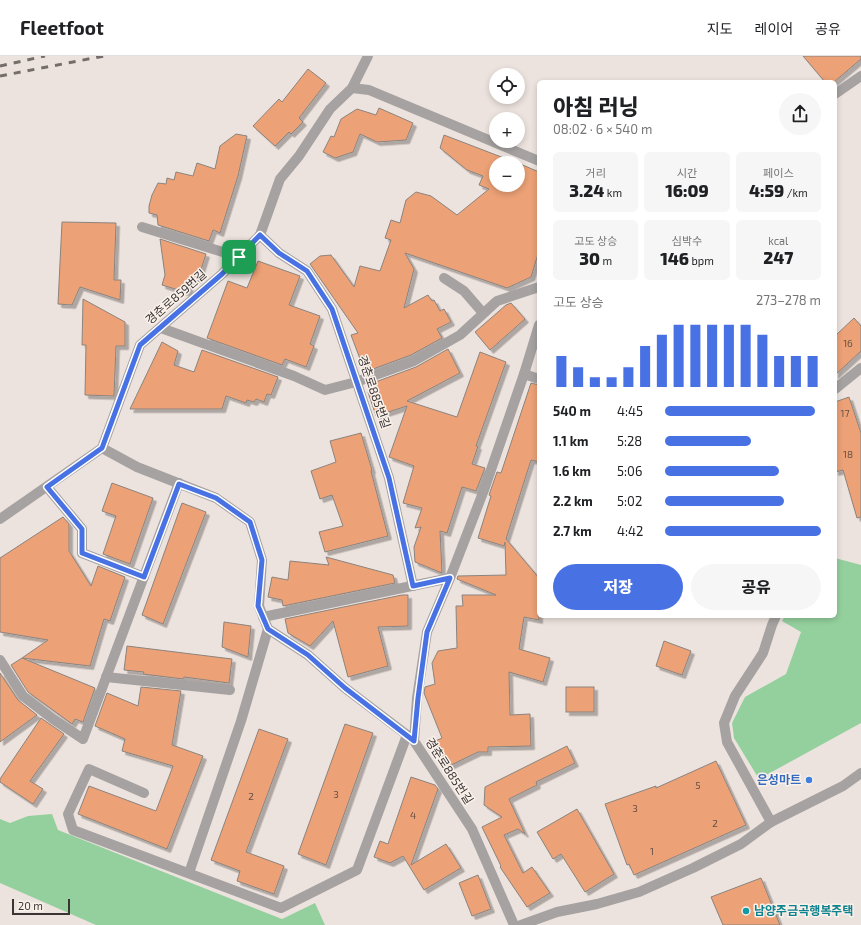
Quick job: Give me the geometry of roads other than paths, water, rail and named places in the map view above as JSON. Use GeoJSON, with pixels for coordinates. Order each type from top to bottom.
{"type":"FeatureCollection","features":[{"type":"Feature","properties":{"kind":"street","name":"경춘로859번길"},"geometry":{"type":"LineString","coordinates":[[102,448],[140,345],[222,274],[260,235],[280,179],[299,156],[330,109],[352,88],[368,56]]}},
{"type":"Feature","properties":{"kind":"street"},"geometry":{"type":"LineString","coordinates":[[837,93],[861,76]]}},
{"type":"Feature","properties":{"kind":"street"},"geometry":{"type":"LineString","coordinates":[[352,88],[369,90],[537,160]]}},
{"type":"Feature","properties":{"kind":"street"},"geometry":{"type":"LineString","coordinates":[[142,227],[239,257]]}},
{"type":"Feature","properties":{"kind":"street","name":"경춘로885번길"},"geometry":{"type":"LineString","coordinates":[[260,235],[279,253],[307,271],[332,309],[389,478],[413,586]]}},
{"type":"Feature","properties":{"kind":"street"},"geometry":{"type":"LineString","coordinates":[[444,278],[464,291],[483,314]]}},
{"type":"Feature","properties":{"kind":"street"},"geometry":{"type":"LineString","coordinates":[[161,328],[294,376],[325,390],[356,382],[414,361],[460,335],[497,301],[537,288]]}},
{"type":"Feature","properties":{"kind":"street","name":"경춘로885번길"},"geometry":{"type":"LineString","coordinates":[[514,925],[472,829],[410,738],[418,698],[427,632],[450,578],[484,490],[537,332]]}},
{"type":"Feature","properties":{"kind":"street"},"geometry":{"type":"LineString","coordinates":[[837,387],[861,368]]}},
{"type":"Feature","properties":{"kind":"street"},"geometry":{"type":"LineString","coordinates":[[524,374],[537,378]]}},
{"type":"Feature","properties":{"kind":"street"},"geometry":{"type":"LineString","coordinates":[[0,519],[102,448],[137,467],[216,498],[250,522],[262,560],[258,606],[268,629],[308,655],[345,688],[410,738],[357,870],[281,908],[73,830],[68,814],[89,770],[144,793]]}},
{"type":"Feature","properties":{"kind":"street"},"geometry":{"type":"LineString","coordinates":[[0,660],[23,696],[53,719],[83,739],[179,484]]}},
{"type":"Feature","properties":{"kind":"street"},"geometry":{"type":"LineString","coordinates":[[47,487],[82,529],[82,553],[144,577]]}},
{"type":"Feature","properties":{"kind":"street"},"geometry":{"type":"LineString","coordinates":[[263,616],[450,578]]}},
{"type":"Feature","properties":{"kind":"street"},"geometry":{"type":"LineString","coordinates":[[771,822],[728,742],[724,723],[735,696],[763,653],[775,618]]}},
{"type":"Feature","properties":{"kind":"street"},"geometry":{"type":"LineString","coordinates":[[189,873],[241,721],[268,629]]}},
{"type":"Feature","properties":{"kind":"street"},"geometry":{"type":"LineString","coordinates":[[106,677],[230,690]]}},
{"type":"Feature","properties":{"kind":"street"},"geometry":{"type":"LineString","coordinates":[[521,925],[557,912],[597,904],[639,892],[693,868],[740,844],[771,822],[843,786],[861,773]]}},
{"type":"Feature","properties":{"kind":"railway"},"geometry":{"type":"LineString","coordinates":[[0,66],[45,56]]}},
{"type":"Feature","properties":{"kind":"railway"},"geometry":{"type":"LineString","coordinates":[[0,76],[104,56]]}},
{"type":"Feature","properties":{"kind":"place","name":"은성마트"},"geometry":{"type":"Point","coordinates":[809,780]}},
{"type":"Feature","properties":{"kind":"place","name":"남양주금곡행복주택"},"geometry":{"type":"Point","coordinates":[746,911]}}]}
